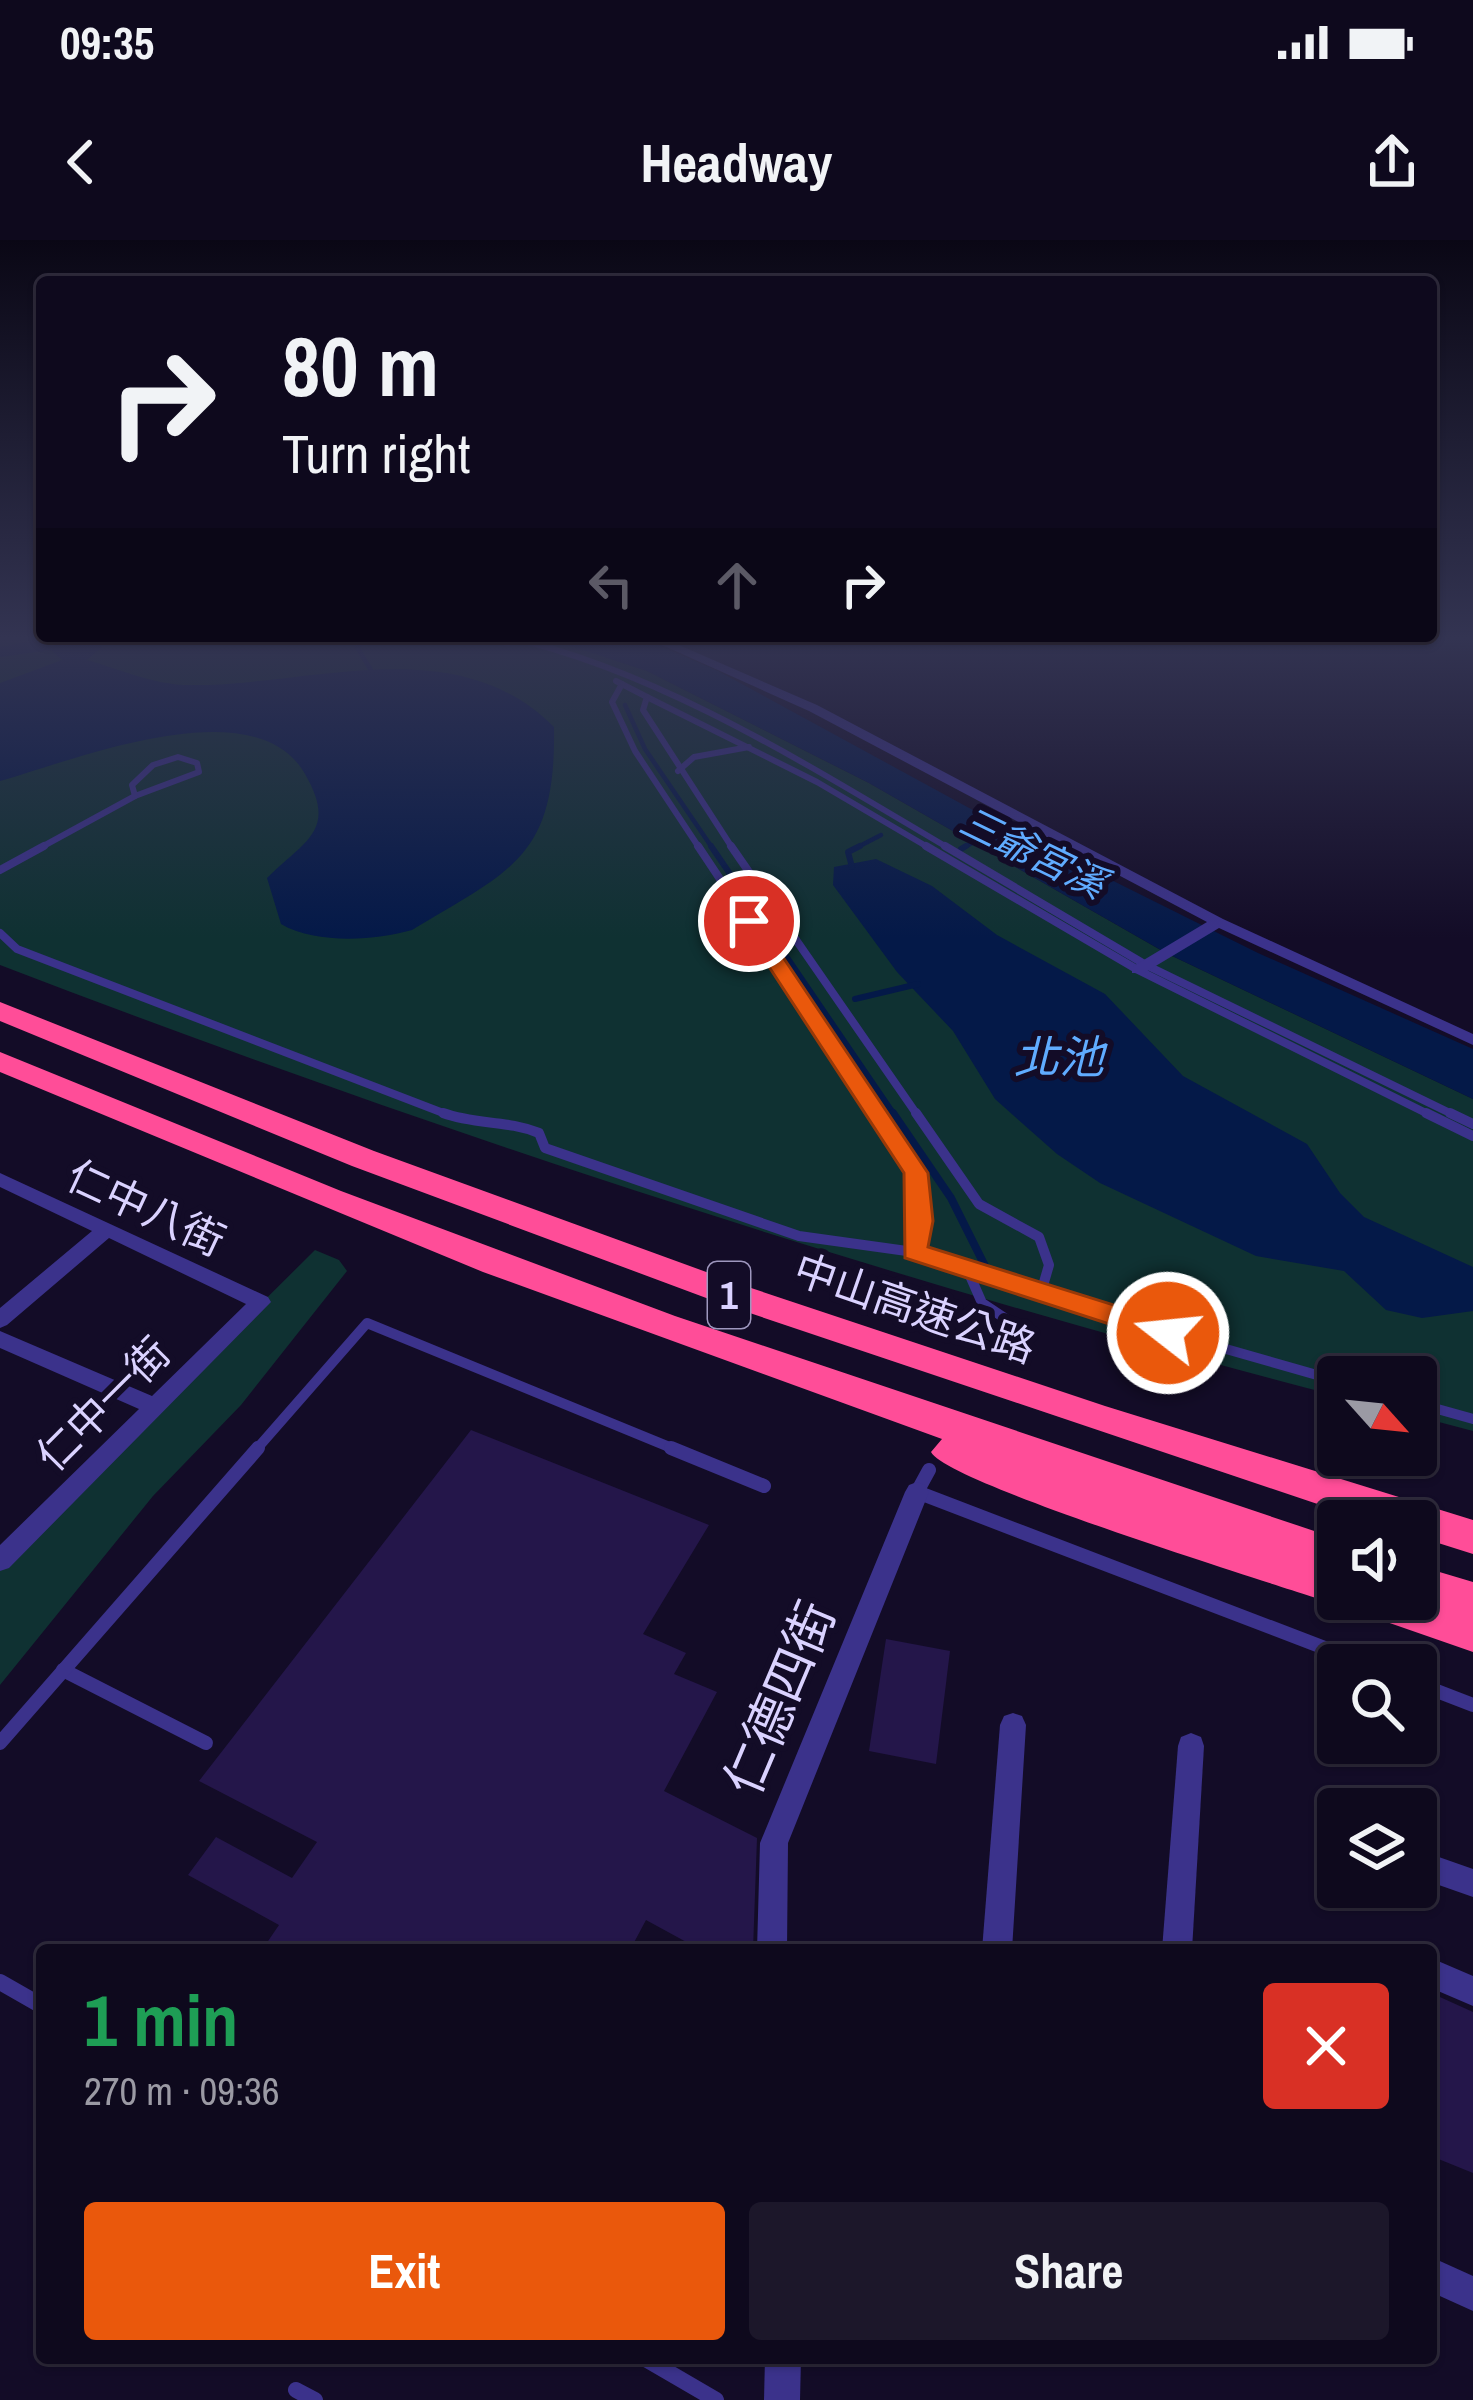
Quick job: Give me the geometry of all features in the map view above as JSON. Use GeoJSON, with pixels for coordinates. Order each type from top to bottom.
{"type":"FeatureCollection","features":[{"type":"Feature","properties":{"kind":"highway","name":"中山高速公路"},"geometry":{"type":"LineString","coordinates":[[0,1012],[491,1210],[1039,1402],[1473,1537]]}},
{"type":"Feature","properties":{"kind":"highway","name":"1"},"geometry":{"type":"LineString","coordinates":[[0,1060],[176,1138],[655,1325],[1317,1550]]}},
{"type":"Feature","properties":{"kind":"highway"},"geometry":{"type":"LineString","coordinates":[[655,1325],[1011,1478],[1317,1580]]}},
{"type":"Feature","properties":{"kind":"highway"},"geometry":{"type":"LineString","coordinates":[[1039,1402],[1222,1442],[1473,1516]]}},
{"type":"Feature","properties":{"kind":"highway"},"geometry":{"type":"LineString","coordinates":[[1437,1590],[1473,1601]]}},
{"type":"Feature","properties":{"kind":"highway"},"geometry":{"type":"LineString","coordinates":[[1434,1620],[1473,1633]]}},
{"type":"Feature","properties":{"kind":"street"},"geometry":{"type":"LineString","coordinates":[[863,736],[1214,924],[1473,1040]]}},
{"type":"Feature","properties":{"kind":"street"},"geometry":{"type":"LineString","coordinates":[[1145,965],[1214,924]]}},
{"type":"Feature","properties":{"kind":"street","name":"仁中八街"},"geometry":{"type":"LineString","coordinates":[[5,1188],[106,1229],[261,1302]]}},
{"type":"Feature","properties":{"kind":"street"},"geometry":{"type":"LineString","coordinates":[[0,1320],[106,1229]]}},
{"type":"Feature","properties":{"kind":"street","name":"仁中一街"},"geometry":{"type":"LineString","coordinates":[[0,1561],[261,1302]]}},
{"type":"Feature","properties":{"kind":"street"},"geometry":{"type":"LineString","coordinates":[[0,1340],[155,1407]]}},
{"type":"Feature","properties":{"kind":"street","name":"仁德四街"},"geometry":{"type":"LineString","coordinates":[[772,1944],[774,1843],[923,1481]]}},
{"type":"Feature","properties":{"kind":"street"},"geometry":{"type":"LineString","coordinates":[[997,1944],[1013,1726]]}},
{"type":"Feature","properties":{"kind":"street"},"geometry":{"type":"LineString","coordinates":[[1178,1944],[1191,1746]]}},
{"type":"Feature","properties":{"kind":"street"},"geometry":{"type":"LineString","coordinates":[[1437,1870],[1473,1883]]}},
{"type":"Feature","properties":{"kind":"street"},"geometry":{"type":"LineString","coordinates":[[1437,1976],[1473,1991]]}},
{"type":"Feature","properties":{"kind":"street"},"geometry":{"type":"LineString","coordinates":[[1437,2278],[1473,2294]]}},
{"type":"Feature","properties":{"kind":"street"},"geometry":{"type":"LineString","coordinates":[[782,2400],[783,2364]]}},
{"type":"Feature","properties":{"kind":"lane"},"geometry":{"type":"LineString","coordinates":[[627,736],[916,1173],[920,1221],[914,1252]]}},
{"type":"Feature","properties":{"kind":"lane"},"geometry":{"type":"LineString","coordinates":[[658,736],[980,1204],[1039,1237],[1049,1265],[1040,1296]]}},
{"type":"Feature","properties":{"kind":"lane"},"geometry":{"type":"LineString","coordinates":[[728,736],[1145,965],[1473,1136]]}},
{"type":"Feature","properties":{"kind":"lane"},"geometry":{"type":"LineString","coordinates":[[749,736],[1145,965],[1473,1124]]}},
{"type":"Feature","properties":{"kind":"lane"},"geometry":{"type":"LineString","coordinates":[[678,771],[694,757],[752,747]]}},
{"type":"Feature","properties":{"kind":"lane"},"geometry":{"type":"LineString","coordinates":[[0,870],[135,796],[178,784],[199,772],[197,764],[167,758],[146,766],[132,785],[135,796]]}},
{"type":"Feature","properties":{"kind":"lane"},"geometry":{"type":"LineString","coordinates":[[0,933],[17,949],[470,1123],[514,1123],[539,1133],[545,1148],[799,1236],[914,1252],[1040,1296],[1317,1375]]}},
{"type":"Feature","properties":{"kind":"lane"},"geometry":{"type":"LineString","coordinates":[[968,1270],[982,1303],[1009,1321],[992,1352]]}},
{"type":"Feature","properties":{"kind":"lane"},"geometry":{"type":"LineString","coordinates":[[0,1743],[367,1323],[764,1486]]}},
{"type":"Feature","properties":{"kind":"lane"},"geometry":{"type":"LineString","coordinates":[[1437,1409],[1473,1419]]}},
{"type":"Feature","properties":{"kind":"lane"},"geometry":{"type":"LineString","coordinates":[[923,1481],[1318,1644]]}},
{"type":"Feature","properties":{"kind":"lane"},"geometry":{"type":"LineString","coordinates":[[63,1670],[206,1743]]}},
{"type":"Feature","properties":{"kind":"lane"},"geometry":{"type":"LineString","coordinates":[[1437,1691],[1473,1705]]}},
{"type":"Feature","properties":{"kind":"lane"},"geometry":{"type":"LineString","coordinates":[[0,1982],[36,2003]]}},
{"type":"Feature","properties":{"kind":"lane"},"geometry":{"type":"LineString","coordinates":[[654,2364],[716,2400]]}},
{"type":"Feature","properties":{"kind":"green space"},"geometry":{"type":"Polygon","coordinates":[[[0,736],[775,736],[869,783],[1166,953],[1473,1099],[1473,1431],[1437,1422],[1437,1356],[1317,1356],[1317,1390],[999,1303],[663,1200],[0,965],[0,736]]]}},
{"type":"Feature","properties":{"kind":"green space"},"geometry":{"type":"Polygon","coordinates":[[[315,1250],[339,1260],[347,1271],[241,1405],[153,1496],[0,1685],[0,1563],[315,1250]]]}},
{"type":"Feature","properties":{"kind":"water"},"geometry":{"type":"Polygon","coordinates":[[[0,736],[173,736],[116,746],[0,781],[0,736]]]}},
{"type":"Feature","properties":{"kind":"water"},"geometry":{"type":"Polygon","coordinates":[[[249,736],[554,736],[547,805],[522,854],[478,891],[412,930],[345,939],[310,935],[281,924],[267,878],[313,833],[318,809],[305,774],[281,748],[249,736]]]}},
{"type":"Feature","properties":{"kind":"water","name":"三爺宮溪"},"geometry":{"type":"Polygon","coordinates":[[[775,736],[837,736],[993,821],[1258,953],[1473,1049],[1473,1099],[1166,953],[869,783],[775,736]]]}},
{"type":"Feature","properties":{"kind":"water","name":"北池"},"geometry":{"type":"Polygon","coordinates":[[[876,859],[932,886],[997,935],[1105,994],[1183,1076],[1307,1144],[1340,1193],[1364,1217],[1473,1267],[1473,1311],[1422,1318],[1386,1310],[1344,1271],[1256,1256],[1100,1183],[1057,1154],[995,1099],[953,1031],[897,972],[833,885],[834,867],[876,859]]]}},
{"type":"Feature","properties":{"kind":"building"},"geometry":{"type":"Polygon","coordinates":[[[471,1430],[709,1525],[643,1634],[686,1653],[674,1674],[717,1692],[664,1791],[757,1838],[753,1944],[690,1944],[646,1920],[633,1944],[266,1944],[279,1925],[188,1875],[216,1837],[292,1878],[317,1842],[199,1781],[471,1430]]]}},
{"type":"Feature","properties":{"kind":"building"},"geometry":{"type":"Polygon","coordinates":[[[886,1639],[950,1651],[936,1764],[869,1751],[886,1639]]]}},
{"type":"Feature","properties":{"kind":"building"},"geometry":{"type":"Polygon","coordinates":[[[1437,1996],[1473,2012],[1473,2173],[1437,2158],[1437,1996]]]}},
{"type":"Feature","properties":{"kind":"waterway"},"geometry":{"type":"LineString","coordinates":[[639,736],[713,849]]}},
{"type":"Feature","properties":{"kind":"waterway"},"geometry":{"type":"LineString","coordinates":[[854,849],[881,835]]}},
{"type":"Feature","properties":{"kind":"waterway","name":"三爺宮溪"},"geometry":{"type":"LineString","coordinates":[[966,846],[961,849],[981,838]]}},
{"type":"Feature","properties":{"kind":"waterway"},"geometry":{"type":"LineString","coordinates":[[711,846],[895,1116]]}},
{"type":"Feature","properties":{"kind":"waterway"},"geometry":{"type":"LineString","coordinates":[[854,849],[860,846]]}},
{"type":"Feature","properties":{"kind":"waterway"},"geometry":{"type":"LineString","coordinates":[[852,867],[848,852],[854,849]]}},
{"type":"Feature","properties":{"kind":"waterway"},"geometry":{"type":"LineString","coordinates":[[855,999],[918,984]]}},
{"type":"Feature","properties":{"kind":"waterway"},"geometry":{"type":"LineString","coordinates":[[893,1113],[951,1198],[987,1270]]}},
{"type":"Feature","properties":{"kind":"route"},"geometry":{"type":"LineString","coordinates":[[749,921],[916,1173],[920,1221],[914,1252],[1040,1296],[1168,1333]]}}]}
